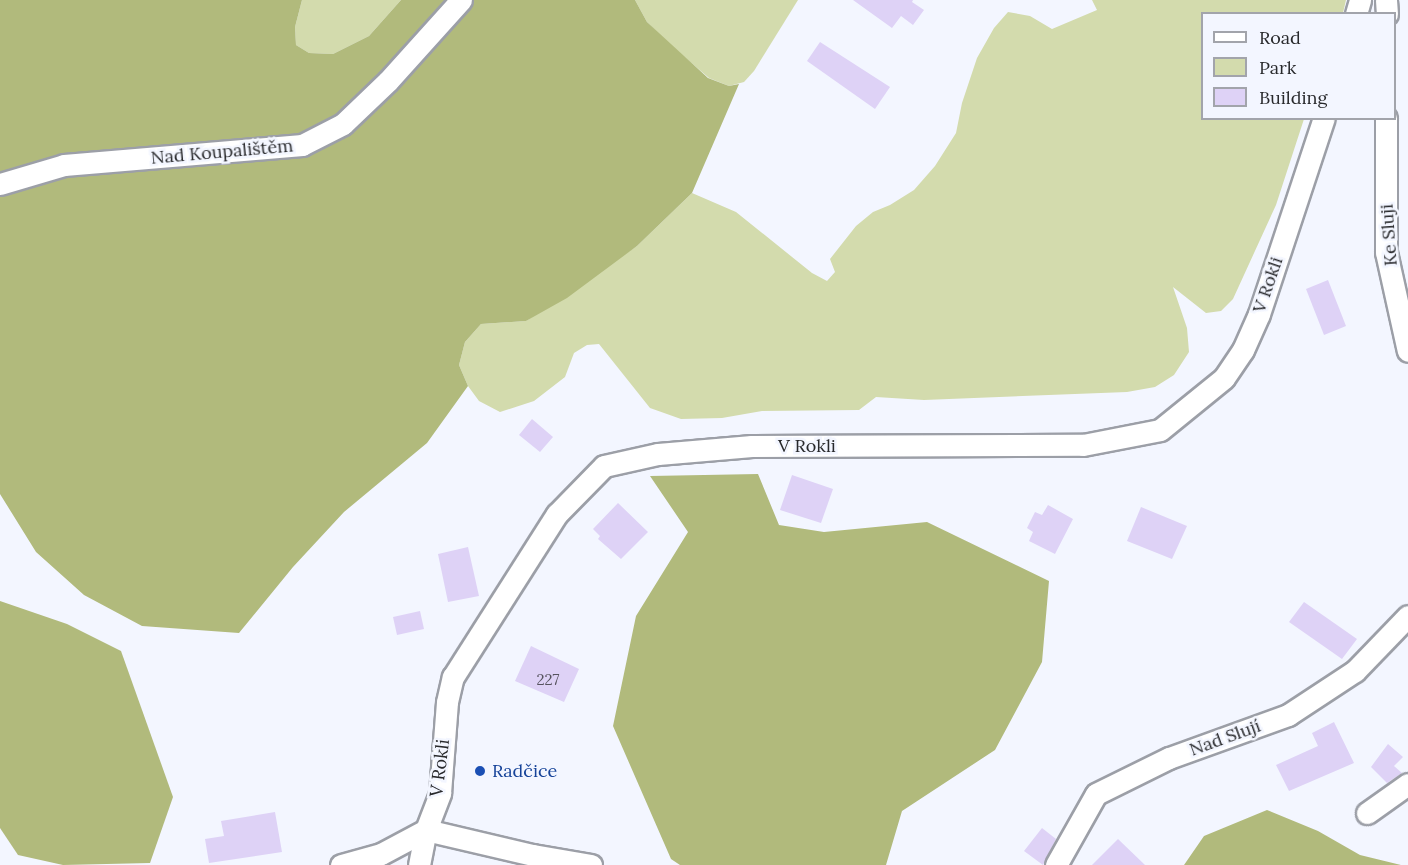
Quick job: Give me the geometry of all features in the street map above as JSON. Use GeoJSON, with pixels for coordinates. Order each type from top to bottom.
{"type":"FeatureCollection","features":[{"type":"Feature","properties":{"kind":"street","name":"Nad Koupalištěm"},"geometry":{"type":"LineString","coordinates":[[0,184],[64,165],[302,145],[343,124],[388,81],[461,0]]}},
{"type":"Feature","properties":{"kind":"street","name":"V Rokli"},"geometry":{"type":"LineString","coordinates":[[419,865],[426,830],[440,793],[447,702],[453,677],[557,514],[604,466],[658,454],[752,446],[1083,445],[1160,430],[1224,378],[1243,350],[1259,314],[1323,120]]}},
{"type":"Feature","properties":{"kind":"street","name":"Ke Sluji"},"geometry":{"type":"LineString","coordinates":[[1386,120],[1386,252],[1408,351]]}},
{"type":"Feature","properties":{"kind":"street","name":"Nad Slují"},"geometry":{"type":"LineString","coordinates":[[1056,865],[1096,794],[1169,758],[1288,715],[1355,671],[1408,616]]}},
{"type":"Feature","properties":{"kind":"street"},"geometry":{"type":"LineString","coordinates":[[1367,813],[1408,784]]}},
{"type":"Feature","properties":{"kind":"street"},"geometry":{"type":"LineString","coordinates":[[341,865],[381,854],[426,830],[533,855],[591,865]]}},
{"type":"Feature","properties":{"kind":"green space"},"geometry":{"type":"Polygon","coordinates":[[[0,0],[302,0],[295,27],[296,45],[309,53],[333,54],[369,36],[401,0],[635,0],[647,22],[708,78],[729,86],[739,84],[692,193],[637,246],[567,298],[526,321],[481,324],[465,342],[459,365],[468,386],[427,443],[344,512],[293,567],[239,633],[142,626],[84,595],[36,552],[0,494],[0,0]]]}},
{"type":"Feature","properties":{"kind":"green space"},"geometry":{"type":"Polygon","coordinates":[[[302,0],[401,0],[369,36],[333,54],[309,53],[296,45],[295,27],[302,0]]]}},
{"type":"Feature","properties":{"kind":"green space"},"geometry":{"type":"Polygon","coordinates":[[[635,0],[798,0],[754,71],[744,82],[729,86],[709,78],[667,42],[647,22],[635,0]]]}},
{"type":"Feature","properties":{"kind":"green space"},"geometry":{"type":"Polygon","coordinates":[[[1092,0],[1346,0],[1343,12],[1201,12],[1201,120],[1304,120],[1276,205],[1233,299],[1221,311],[1206,313],[1173,287],[1187,328],[1189,352],[1174,375],[1155,387],[1127,392],[924,400],[876,397],[859,410],[762,411],[722,418],[681,419],[650,408],[599,344],[587,345],[574,353],[565,377],[534,401],[500,412],[479,401],[468,386],[459,365],[465,342],[481,324],[526,321],[637,246],[692,193],[736,212],[812,273],[827,281],[835,272],[830,259],[856,226],[873,212],[890,205],[914,190],[935,166],[956,133],[962,103],[977,58],[994,28],[1008,12],[1030,16],[1052,29],[1097,10],[1092,0]]]}},
{"type":"Feature","properties":{"kind":"green space"},"geometry":{"type":"Polygon","coordinates":[[[758,474],[779,525],[824,532],[927,522],[1049,581],[1042,662],[995,750],[902,811],[886,865],[680,865],[671,859],[613,726],[636,616],[688,532],[650,476],[758,474]]]}},
{"type":"Feature","properties":{"kind":"green space"},"geometry":{"type":"Polygon","coordinates":[[[0,601],[67,624],[121,651],[173,797],[150,863],[63,865],[18,855],[0,828],[0,601]]]}},
{"type":"Feature","properties":{"kind":"green space"},"geometry":{"type":"Polygon","coordinates":[[[1267,810],[1318,831],[1360,855],[1401,865],[1184,865],[1204,836],[1267,810]]]}},
{"type":"Feature","properties":{"kind":"building"},"geometry":{"type":"Polygon","coordinates":[[[853,0],[913,0],[912,2],[924,10],[913,25],[901,16],[892,28],[853,0]]]}},
{"type":"Feature","properties":{"kind":"building"},"geometry":{"type":"Polygon","coordinates":[[[820,42],[890,87],[875,109],[807,61],[820,42]]]}},
{"type":"Feature","properties":{"kind":"building"},"geometry":{"type":"Polygon","coordinates":[[[1328,280],[1346,326],[1324,335],[1306,289],[1328,280]]]}},
{"type":"Feature","properties":{"kind":"building"},"geometry":{"type":"Polygon","coordinates":[[[532,419],[553,437],[540,452],[519,435],[532,419]]]}},
{"type":"Feature","properties":{"kind":"building"},"geometry":{"type":"Polygon","coordinates":[[[792,475],[833,489],[821,523],[780,510],[792,475]]]}},
{"type":"Feature","properties":{"kind":"building"},"geometry":{"type":"Polygon","coordinates":[[[618,503],[648,532],[621,559],[598,539],[600,536],[593,529],[618,503]]]}},
{"type":"Feature","properties":{"kind":"building"},"geometry":{"type":"Polygon","coordinates":[[[1048,505],[1073,519],[1055,554],[1029,541],[1033,532],[1027,528],[1035,512],[1042,515],[1048,505]]]}},
{"type":"Feature","properties":{"kind":"building"},"geometry":{"type":"Polygon","coordinates":[[[1141,507],[1187,526],[1172,559],[1127,541],[1141,507]]]}},
{"type":"Feature","properties":{"kind":"building"},"geometry":{"type":"Polygon","coordinates":[[[468,547],[479,596],[448,602],[438,554],[468,547]]]}},
{"type":"Feature","properties":{"kind":"building"},"geometry":{"type":"Polygon","coordinates":[[[1304,602],[1357,639],[1342,659],[1289,622],[1304,602]]]}},
{"type":"Feature","properties":{"kind":"building"},"geometry":{"type":"Polygon","coordinates":[[[420,611],[424,629],[397,635],[393,617],[420,611]]]}},
{"type":"Feature","properties":{"kind":"building"},"geometry":{"type":"Polygon","coordinates":[[[531,646],[579,669],[564,702],[515,681],[531,646]]]}},
{"type":"Feature","properties":{"kind":"building"},"geometry":{"type":"Polygon","coordinates":[[[1334,722],[1354,763],[1289,791],[1276,765],[1318,746],[1312,733],[1334,722]]]}},
{"type":"Feature","properties":{"kind":"building"},"geometry":{"type":"Polygon","coordinates":[[[1388,744],[1403,757],[1394,766],[1402,773],[1387,783],[1371,767],[1388,744]]]}},
{"type":"Feature","properties":{"kind":"building"},"geometry":{"type":"Polygon","coordinates":[[[275,812],[282,852],[209,863],[205,839],[224,836],[221,821],[275,812]]]}},
{"type":"Feature","properties":{"kind":"building"},"geometry":{"type":"Polygon","coordinates":[[[1042,828],[1056,839],[1043,865],[1024,851],[1042,828]]]}},
{"type":"Feature","properties":{"kind":"building"},"geometry":{"type":"Polygon","coordinates":[[[1118,839],[1145,865],[1092,865],[1118,839]]]}},
{"type":"Feature","properties":{"kind":"place","name":"Radčice"},"geometry":{"type":"Point","coordinates":[480,771]}}]}
